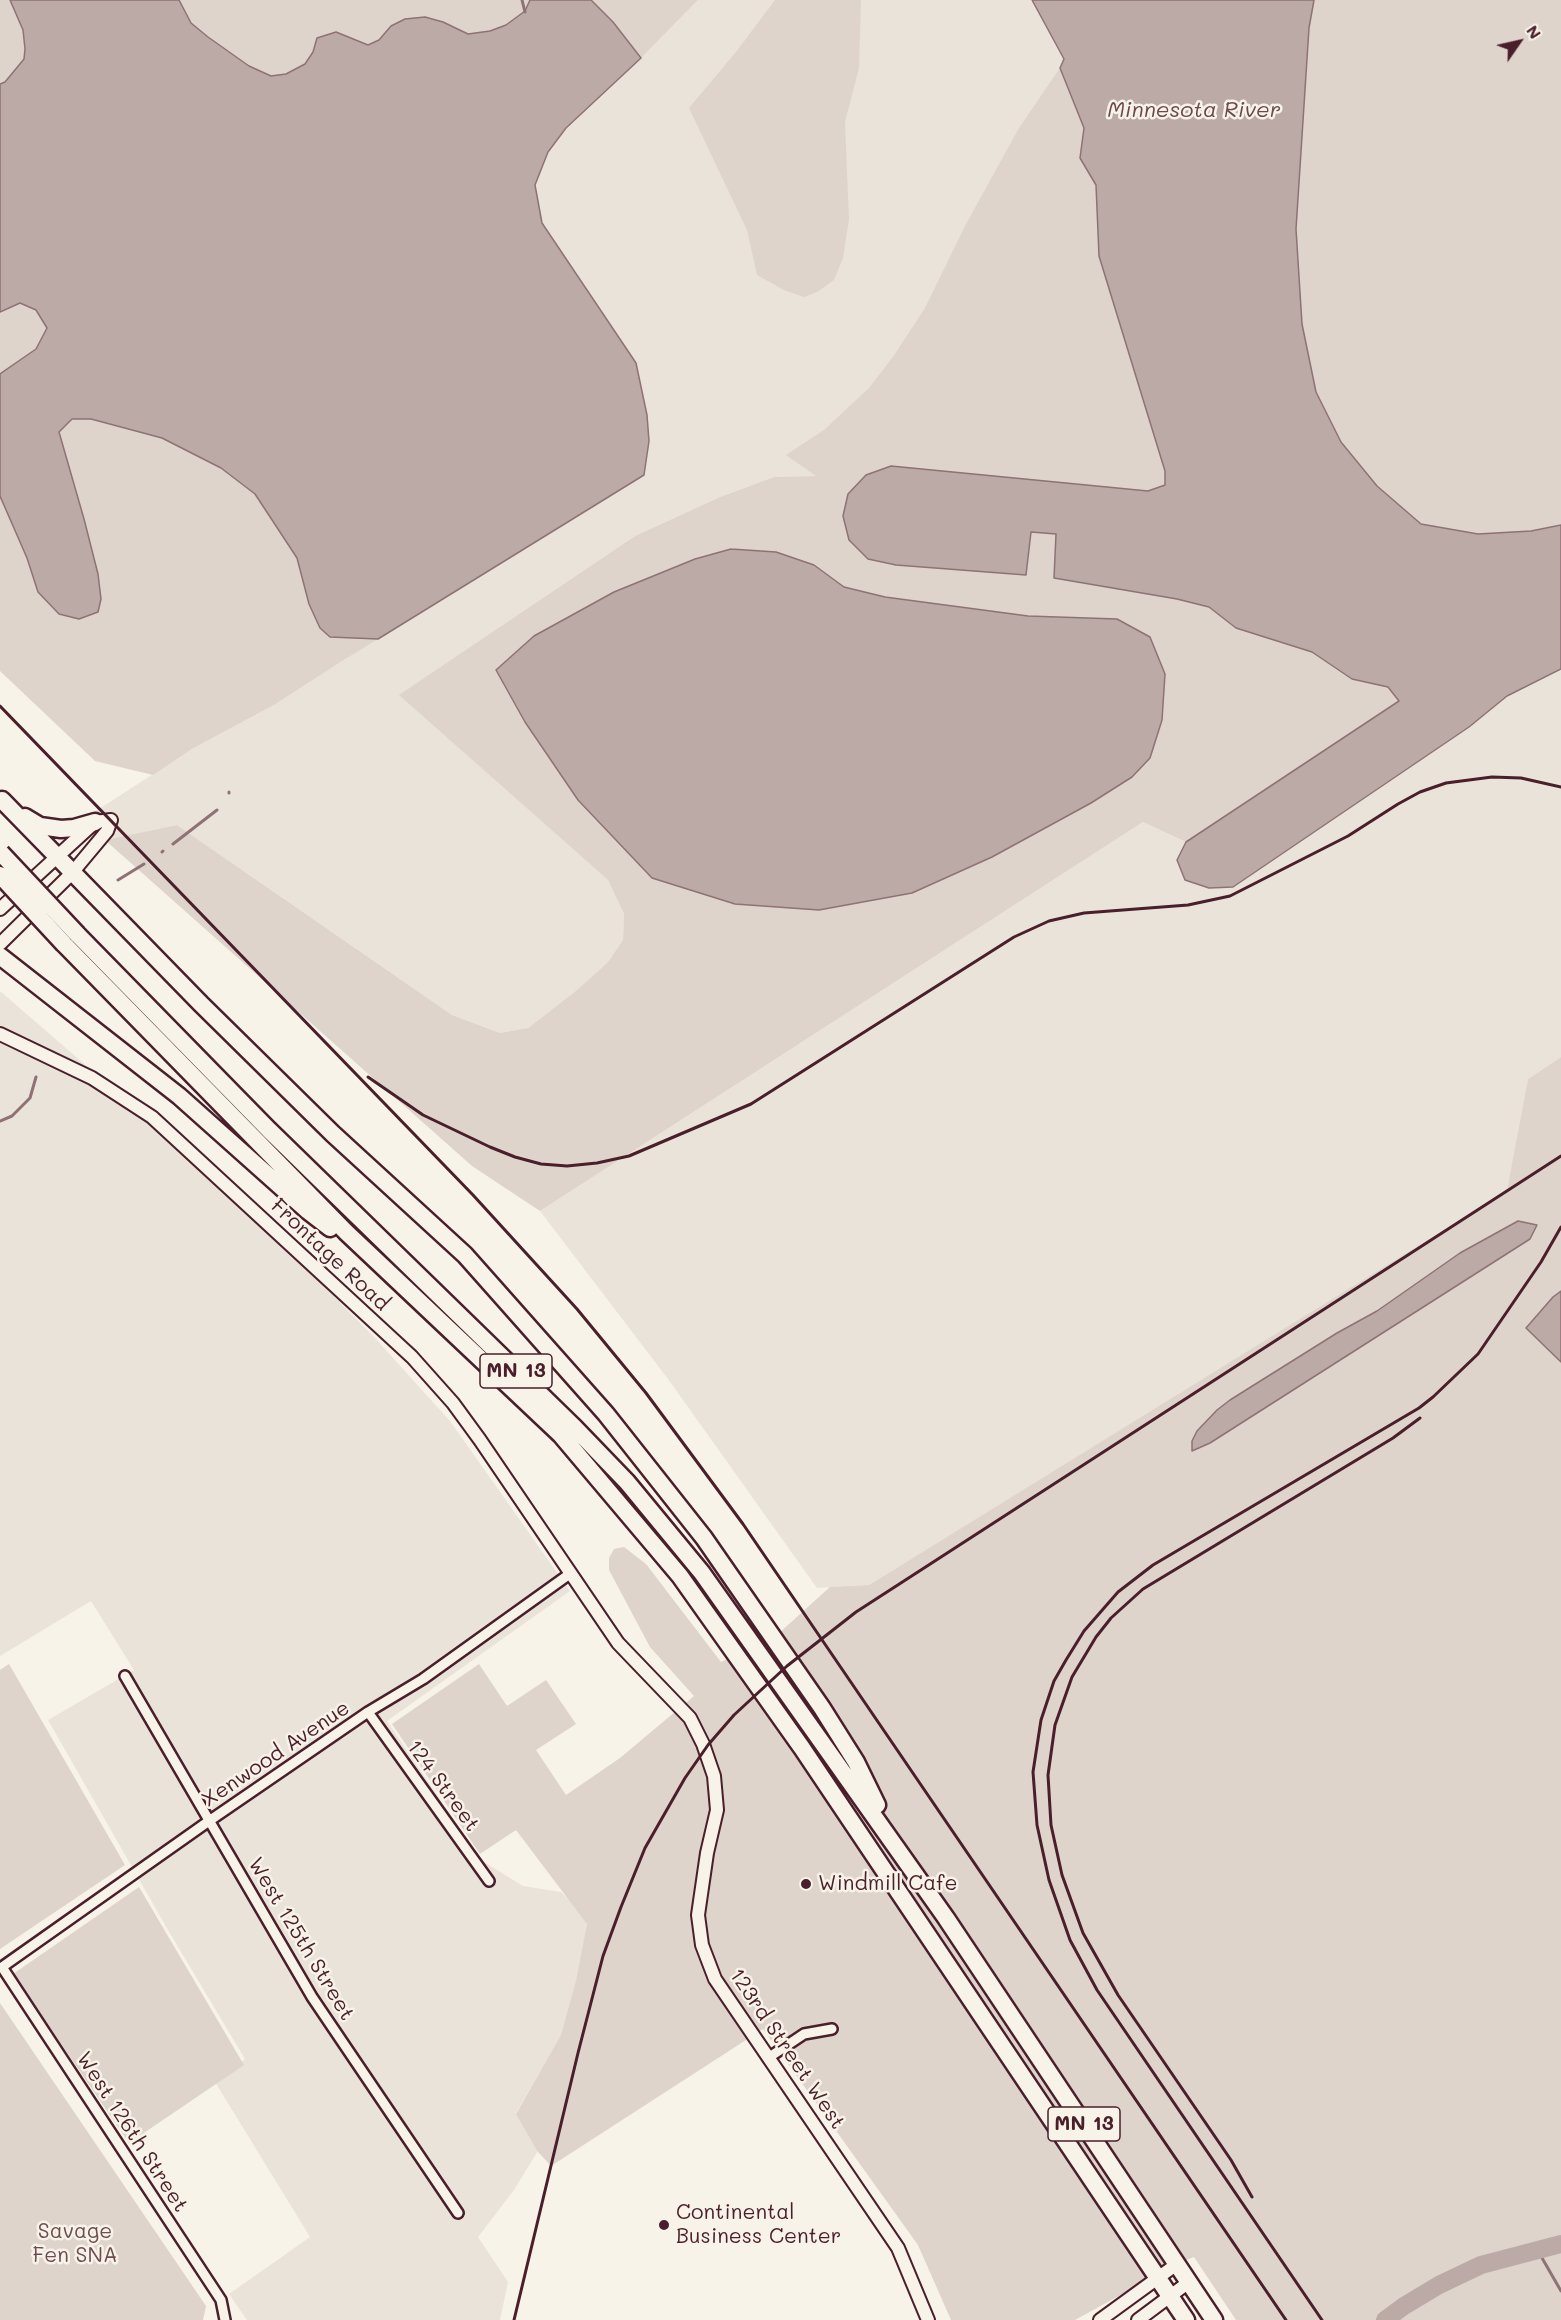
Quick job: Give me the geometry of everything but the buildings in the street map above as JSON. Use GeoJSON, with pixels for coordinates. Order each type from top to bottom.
{"type":"FeatureCollection","features":[{"type":"Feature","properties":{"kind":"highway"},"geometry":{"type":"LineString","coordinates":[[1,799],[40,826],[74,828],[95,822]]}},
{"type":"Feature","properties":{"kind":"highway"},"geometry":{"type":"LineString","coordinates":[[1,799],[201,1004],[333,1134],[465,1255],[606,1414],[704,1538],[828,1716],[856,1762],[902,1855]]}},
{"type":"Feature","properties":{"kind":"highway","name":"MN 13"},"geometry":{"type":"LineString","coordinates":[[1,852],[70,939],[346,1232],[561,1436],[680,1576],[802,1748],[1186,2320]]}},
{"type":"Feature","properties":{"kind":"highway","name":"MN 13"},"geometry":{"type":"LineString","coordinates":[[0,875],[278,1138],[575,1428],[627,1482],[702,1573],[902,1855],[992,1984],[1214,2320]]}},
{"type":"Feature","properties":{"kind":"highway"},"geometry":{"type":"LineString","coordinates":[[0,956],[179,1096],[308,1211],[388,1272]]}},
{"type":"Feature","properties":{"kind":"street"},"geometry":{"type":"LineString","coordinates":[[0,909],[95,822],[111,820],[107,831],[72,873],[0,944]]}},
{"type":"Feature","properties":{"kind":"street","name":"Frontage Road"},"geometry":{"type":"LineString","coordinates":[[0,1034],[92,1078],[152,1117],[412,1357],[459,1412],[572,1573]]}},
{"type":"Feature","properties":{"kind":"street","name":"Xenwood Avenue"},"geometry":{"type":"LineString","coordinates":[[2,1967],[368,1712],[423,1679],[572,1573]]}},
{"type":"Feature","properties":{"kind":"street","name":"123rd Street West"},"geometry":{"type":"LineString","coordinates":[[572,1573],[618,1643],[690,1718],[703,1744],[714,1776],[717,1810],[707,1853],[698,1915],[702,1946],[715,1979],[898,2248],[927,2320]]}},
{"type":"Feature","properties":{"kind":"street","name":"West 125th Street"},"geometry":{"type":"LineString","coordinates":[[125,1676],[312,1997],[458,2213]]}},
{"type":"Feature","properties":{"kind":"street","name":"124 Street"},"geometry":{"type":"LineString","coordinates":[[368,1712],[489,1881]]}},
{"type":"Feature","properties":{"kind":"street","name":"West 126th Street"},"geometry":{"type":"LineString","coordinates":[[2,1967],[221,2300],[225,2320]]}},
{"type":"Feature","properties":{"kind":"street"},"geometry":{"type":"LineString","coordinates":[[768,2058],[804,2034],[832,2029]]}},
{"type":"Feature","properties":{"kind":"street"},"geometry":{"type":"LineString","coordinates":[[1100,2320],[1177,2264]]}},
{"type":"Feature","properties":{"kind":"street"},"geometry":{"type":"LineString","coordinates":[[1138,2320],[1189,2282]]}},
{"type":"Feature","properties":{"kind":"shaded area"},"geometry":{"type":"Polygon","coordinates":[[[698,0],[1032,0],[1064,59],[866,475],[774,477],[720,497],[635,536],[400,695],[608,880],[624,914],[623,940],[608,962],[577,990],[528,1028],[500,1033],[452,1015],[177,825],[105,840],[85,818],[192,749],[274,705],[347,658],[636,363],[542,223],[535,185],[548,152],[566,128],[641,58],[698,0]]]}},
{"type":"Feature","properties":{"kind":"shaded area"},"geometry":{"type":"Polygon","coordinates":[[[1561,669],[1561,1057],[1528,1079],[1508,1191],[869,1585],[817,1588],[668,1379],[540,1211],[1143,822],[1186,842],[1177,860],[1233,887],[1469,727],[1507,696],[1561,669]]]}},
{"type":"Feature","properties":{"kind":"shaded area"},"geometry":{"type":"Polygon","coordinates":[[[0,991],[134,1107],[282,1244],[374,1337],[450,1421],[570,1591],[387,1721],[481,1860],[523,1886],[561,1892],[587,1918],[585,1984],[562,2034],[516,2113],[539,2149],[514,2190],[478,2237],[508,2282],[500,2320],[247,2320],[229,2294],[310,2237],[215,2082],[245,2059],[48,1720],[134,1670],[91,1601],[0,1656],[0,991]]]}},
{"type":"Feature","properties":{"kind":"green space"},"geometry":{"type":"Polygon","coordinates":[[[0,0],[530,0],[525,11],[506,25],[490,31],[468,34],[443,22],[425,17],[406,19],[636,363],[647,415],[649,441],[644,475],[274,705],[192,749],[153,775],[95,761],[0,671],[0,0]]]}},
{"type":"Feature","properties":{"kind":"green space"},"geometry":{"type":"Polygon","coordinates":[[[591,0],[698,0],[641,58],[613,22],[591,0]]]}},
{"type":"Feature","properties":{"kind":"green space"},"geometry":{"type":"Polygon","coordinates":[[[775,0],[861,0],[859,68],[845,122],[849,219],[843,258],[834,280],[817,292],[804,297],[784,290],[757,275],[747,230],[689,108],[736,52],[775,0]]]}},
{"type":"Feature","properties":{"kind":"green space"},"geometry":{"type":"Polygon","coordinates":[[[1314,0],[1561,0],[1561,525],[1531,531],[1478,534],[1421,524],[1377,486],[1341,441],[1316,392],[1302,324],[1296,229],[1309,28],[1314,0]]]}},
{"type":"Feature","properties":{"kind":"green space"},"geometry":{"type":"Polygon","coordinates":[[[1060,68],[1084,128],[1080,158],[1096,185],[1099,256],[1165,471],[1165,485],[868,559],[896,565],[1025,575],[1031,531],[1056,534],[1177,599],[1209,607],[1236,628],[1312,652],[1352,679],[1388,687],[1400,701],[1186,842],[1143,822],[540,1211],[472,1166],[105,840],[177,825],[452,1015],[500,1033],[528,1028],[577,990],[608,962],[623,940],[624,914],[608,880],[399,695],[635,536],[720,497],[774,477],[816,476],[786,455],[824,430],[869,388],[893,357],[925,308],[965,226],[1019,128],[1060,68]],[[731,549],[694,559],[614,592],[534,636],[992,857],[1091,803],[1132,777],[1150,758],[1162,720],[1165,674],[1150,637],[1117,619],[1028,616],[885,597],[844,587],[814,565],[731,549]]]}},
{"type":"Feature","properties":{"kind":"green space"},"geometry":{"type":"Polygon","coordinates":[[[1561,1057],[1561,1291],[1526,1328],[1561,1362],[1561,2320],[1236,2320],[1194,2257],[1075,2320],[951,2320],[918,2245],[763,2029],[551,2166],[538,2152],[516,2114],[561,2035],[576,1981],[587,1924],[516,1830],[480,1854],[392,1724],[479,1664],[507,1706],[546,1680],[576,1724],[536,1750],[566,1795],[620,1758],[694,1696],[650,1647],[609,1570],[609,1558],[614,1549],[624,1547],[646,1564],[721,1662],[778,1634],[830,1587],[869,1585],[1507,1191],[1528,1079],[1561,1057]]]}},
{"type":"Feature","properties":{"kind":"green space"},"geometry":{"type":"Polygon","coordinates":[[[9,1664],[125,1865],[0,1949],[0,1670],[9,1664]]]}},
{"type":"Feature","properties":{"kind":"green space"},"geometry":{"type":"Polygon","coordinates":[[[139,1887],[244,2065],[129,2143],[13,1974],[139,1887]]]}},
{"type":"Feature","properties":{"kind":"green space","name":"Savage Fen SNA"},"geometry":{"type":"Polygon","coordinates":[[[0,2003],[206,2306],[203,2320],[0,2320],[0,2003]]]}},
{"type":"Feature","properties":{"kind":"water"},"geometry":{"type":"Polygon","coordinates":[[[10,0],[179,0],[191,23],[249,66],[271,76],[286,74],[305,64],[313,52],[317,38],[336,32],[368,45],[379,40],[391,26],[405,19],[425,17],[443,22],[468,34],[490,31],[506,25],[525,11],[530,0],[591,0],[613,22],[641,58],[566,128],[548,152],[535,185],[542,223],[636,363],[647,415],[649,441],[644,475],[378,639],[330,637],[320,628],[309,604],[297,558],[255,494],[221,468],[162,438],[91,419],[72,419],[59,432],[98,574],[101,599],[98,612],[79,619],[59,614],[38,592],[27,558],[0,496],[0,374],[36,349],[47,328],[36,310],[20,303],[0,312],[0,84],[5,82],[24,59],[25,49],[23,30],[10,0]]]}},
{"type":"Feature","properties":{"kind":"water","name":"Minnesota River"},"geometry":{"type":"Polygon","coordinates":[[[1032,0],[1314,0],[1309,28],[1296,229],[1302,324],[1316,392],[1341,442],[1377,486],[1421,524],[1478,534],[1531,531],[1561,525],[1561,669],[1507,696],[1469,727],[1233,887],[1209,888],[1185,880],[1177,860],[1186,842],[1399,701],[1388,687],[1352,679],[1312,652],[1236,628],[1209,607],[1177,599],[1054,578],[1056,534],[1031,532],[1026,575],[896,565],[868,559],[849,540],[843,516],[848,494],[866,475],[891,466],[1148,491],[1165,485],[1165,471],[1099,256],[1096,185],[1080,158],[1084,128],[1060,68],[1064,59],[1032,0]]]}},
{"type":"Feature","properties":{"kind":"water"},"geometry":{"type":"Polygon","coordinates":[[[731,549],[776,552],[814,565],[844,587],[885,597],[1028,616],[1117,619],[1150,637],[1165,674],[1162,720],[1150,758],[1132,777],[1091,803],[992,857],[912,893],[819,910],[735,904],[652,878],[578,800],[525,722],[496,670],[534,636],[614,592],[695,559],[731,549]]]}},
{"type":"Feature","properties":{"kind":"water"},"geometry":{"type":"Polygon","coordinates":[[[1518,1221],[1537,1225],[1530,1239],[1210,1443],[1192,1451],[1192,1441],[1197,1431],[1230,1400],[1337,1333],[1377,1311],[1460,1253],[1518,1221]]]}},
{"type":"Feature","properties":{"kind":"water"},"geometry":{"type":"Polygon","coordinates":[[[1561,1291],[1561,1362],[1526,1328],[1561,1291]]]}},
{"type":"Feature","properties":{"kind":"waterway"},"geometry":{"type":"LineString","coordinates":[[522,0],[525,12]]}},
{"type":"Feature","properties":{"kind":"waterway"},"geometry":{"type":"LineString","coordinates":[[173,844],[217,810]]}},
{"type":"Feature","properties":{"kind":"waterway"},"geometry":{"type":"LineString","coordinates":[[118,880],[144,864]]}},
{"type":"Feature","properties":{"kind":"waterway"},"geometry":{"type":"LineString","coordinates":[[0,1121],[12,1116],[30,1098],[36,1077]]}},
{"type":"Feature","properties":{"kind":"waterway"},"geometry":{"type":"LineString","coordinates":[[1385,2320],[1439,2285],[1481,2265],[1561,2244]]}},
{"type":"Feature","properties":{"kind":"waterway"},"geometry":{"type":"LineString","coordinates":[[1538,2251],[1561,2291]]}},
{"type":"Feature","properties":{"kind":"railway"},"geometry":{"type":"LineString","coordinates":[[0,706],[473,1195],[577,1309],[646,1393],[743,1524],[1286,2320]]}},
{"type":"Feature","properties":{"kind":"railway"},"geometry":{"type":"LineString","coordinates":[[368,1077],[423,1115],[515,1157],[541,1164],[567,1166],[597,1163],[629,1156],[751,1104],[1014,937],[1049,921],[1084,913],[1188,905],[1230,896],[1348,836],[1420,792],[1446,783],[1492,777],[1521,778],[1561,787]]}},
{"type":"Feature","properties":{"kind":"railway"},"geometry":{"type":"LineString","coordinates":[[514,2320],[603,1956],[645,1848],[685,1778],[708,1745],[734,1715],[787,1666],[856,1612],[1561,1156]]}},
{"type":"Feature","properties":{"kind":"railway"},"geometry":{"type":"LineString","coordinates":[[1322,2320],[1097,1990],[1070,1940],[1049,1880],[1037,1825],[1033,1772],[1041,1720],[1054,1681],[1066,1660],[1084,1631],[1118,1592],[1153,1565],[1419,1408],[1433,1397],[1478,1354],[1541,1262],[1561,1227]]}},
{"type":"Feature","properties":{"kind":"railway"},"geometry":{"type":"LineString","coordinates":[[1252,2197],[1231,2160],[1118,1995],[1083,1933],[1062,1875],[1051,1825],[1048,1775],[1055,1725],[1072,1677],[1096,1637],[1111,1618],[1143,1589],[1393,1438],[1420,1418]]}},
{"type":"Feature","properties":{"kind":"place","name":"Windmill Cafe"},"geometry":{"type":"Point","coordinates":[806,1884]}},
{"type":"Feature","properties":{"kind":"place","name":"Continental Business Center"},"geometry":{"type":"Point","coordinates":[664,2225]}}]}
